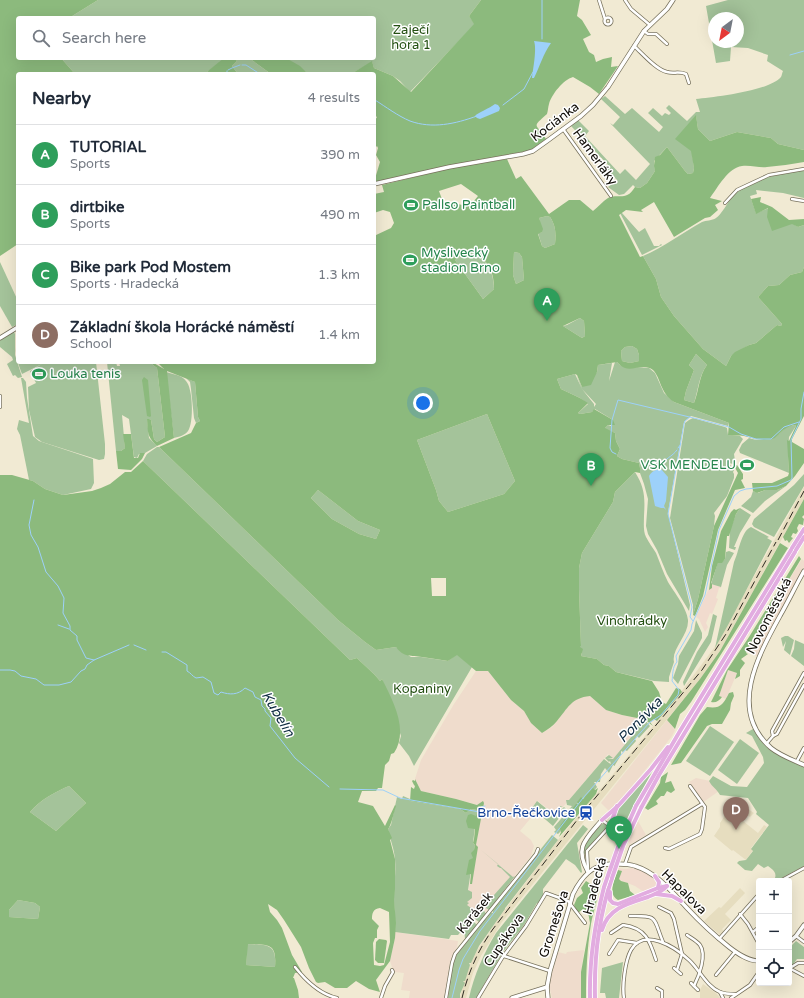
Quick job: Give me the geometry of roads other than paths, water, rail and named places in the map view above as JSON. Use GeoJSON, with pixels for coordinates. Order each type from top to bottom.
{"type":"FeatureCollection","features":[{"type":"Feature","properties":{"kind":"highway"},"geometry":{"type":"LineString","coordinates":[[698,706],[794,550],[804,529]]}},
{"type":"Feature","properties":{"kind":"highway"},"geometry":{"type":"LineString","coordinates":[[794,550],[804,537]]}},
{"type":"Feature","properties":{"kind":"highway","name":"Hradecká"},"geometry":{"type":"LineString","coordinates":[[595,998],[594,989],[597,943],[608,888],[620,841],[636,806],[680,731],[698,706]]}},
{"type":"Feature","properties":{"kind":"highway","name":"Hradecká"},"geometry":{"type":"LineString","coordinates":[[590,998],[593,944],[597,915],[623,846],[641,808],[698,706]]}},
{"type":"Feature","properties":{"kind":"highway"},"geometry":{"type":"LineString","coordinates":[[602,820],[618,806],[651,769],[680,731]]}},
{"type":"Feature","properties":{"kind":"highway"},"geometry":{"type":"LineString","coordinates":[[610,826],[618,806]]}},
{"type":"Feature","properties":{"kind":"highway"},"geometry":{"type":"LineString","coordinates":[[655,876],[659,882],[658,888]]}},
{"type":"Feature","properties":{"kind":"highway"},"geometry":{"type":"LineString","coordinates":[[608,888],[610,900],[613,903],[618,904],[658,888],[667,886]]}},
{"type":"Feature","properties":{"kind":"highway"},"geometry":{"type":"LineString","coordinates":[[597,943],[604,924],[613,912],[621,907],[656,894],[664,890],[667,886]]}},
{"type":"Feature","properties":{"kind":"highway"},"geometry":{"type":"LineString","coordinates":[[656,894],[672,896],[681,901]]}},
{"type":"Feature","properties":{"kind":"street"},"geometry":{"type":"LineString","coordinates":[[599,0],[605,19]]}},
{"type":"Feature","properties":{"kind":"street"},"geometry":{"type":"LineString","coordinates":[[625,0],[631,9],[650,25]]}},
{"type":"Feature","properties":{"kind":"street","name":"Kociánka"},"geometry":{"type":"LineString","coordinates":[[376,184],[456,165],[533,151],[581,116],[603,94],[644,31],[667,9],[674,0]]}},
{"type":"Feature","properties":{"kind":"street"},"geometry":{"type":"LineString","coordinates":[[644,31],[648,34],[656,34],[667,44]]}},
{"type":"Feature","properties":{"kind":"street"},"geometry":{"type":"LineString","coordinates":[[634,46],[665,72],[679,72],[686,74],[689,83]]}},
{"type":"Feature","properties":{"kind":"street","name":"Hamerláky"},"geometry":{"type":"LineString","coordinates":[[563,129],[611,196]]}},
{"type":"Feature","properties":{"kind":"street"},"geometry":{"type":"LineString","coordinates":[[725,203],[737,190],[769,175],[804,169]]}},
{"type":"Feature","properties":{"kind":"street"},"geometry":{"type":"LineString","coordinates":[[792,199],[804,201]]}},
{"type":"Feature","properties":{"kind":"street"},"geometry":{"type":"LineString","coordinates":[[0,338],[16,328]]}},
{"type":"Feature","properties":{"kind":"street"},"geometry":{"type":"LineString","coordinates":[[0,396],[0,407]]}},
{"type":"Feature","properties":{"kind":"street","name":"Novoměstská"},"geometry":{"type":"LineString","coordinates":[[804,571],[764,644],[755,666],[750,697],[751,716],[757,731],[767,744],[777,752],[804,765]]}},
{"type":"Feature","properties":{"kind":"street"},"geometry":{"type":"LineString","coordinates":[[773,736],[772,731],[804,673]]}},
{"type":"Feature","properties":{"kind":"street"},"geometry":{"type":"LineString","coordinates":[[767,744],[773,736],[778,734],[804,685]]}},
{"type":"Feature","properties":{"kind":"street"},"geometry":{"type":"LineString","coordinates":[[797,762],[804,748]]}},
{"type":"Feature","properties":{"kind":"street"},"geometry":{"type":"LineString","coordinates":[[665,848],[669,849],[698,836],[701,833],[705,807],[690,786]]}},
{"type":"Feature","properties":{"kind":"street"},"geometry":{"type":"LineString","coordinates":[[625,864],[631,847],[702,804]]}},
{"type":"Feature","properties":{"kind":"street"},"geometry":{"type":"LineString","coordinates":[[602,820],[610,826],[587,852],[588,872],[582,857],[582,846],[602,820]]}},
{"type":"Feature","properties":{"kind":"street","name":"Karásek"},"geometry":{"type":"LineString","coordinates":[[446,998],[455,954],[536,854],[538,849]]}},
{"type":"Feature","properties":{"kind":"street","name":"Hapalova"},"geometry":{"type":"LineString","coordinates":[[588,872],[594,867],[602,864],[625,864],[642,868],[667,886],[719,939],[735,952],[746,958],[756,960]]}},
{"type":"Feature","properties":{"kind":"street"},"geometry":{"type":"LineString","coordinates":[[786,878],[804,868]]}},
{"type":"Feature","properties":{"kind":"street","name":"Gromešova"},"geometry":{"type":"LineString","coordinates":[[548,998],[547,987],[550,971],[570,904],[579,884],[588,872]]}},
{"type":"Feature","properties":{"kind":"street","name":"Cupákova"},"geometry":{"type":"LineString","coordinates":[[478,998],[546,893],[568,901],[570,904]]}},
{"type":"Feature","properties":{"kind":"street"},"geometry":{"type":"LineString","coordinates":[[719,939],[756,897]]}},
{"type":"Feature","properties":{"kind":"street"},"geometry":{"type":"LineString","coordinates":[[570,904],[585,923]]}},
{"type":"Feature","properties":{"kind":"street"},"geometry":{"type":"LineString","coordinates":[[659,907],[673,916],[682,954],[677,970]]}},
{"type":"Feature","properties":{"kind":"street"},"geometry":{"type":"LineString","coordinates":[[740,914],[756,938]]}},
{"type":"Feature","properties":{"kind":"street"},"geometry":{"type":"LineString","coordinates":[[630,916],[645,915],[652,918],[656,923],[663,942]]}},
{"type":"Feature","properties":{"kind":"street"},"geometry":{"type":"LineString","coordinates":[[611,933],[621,925],[626,925],[638,930],[649,939],[656,960]]}},
{"type":"Feature","properties":{"kind":"street"},"geometry":{"type":"LineString","coordinates":[[792,939],[804,925]]}},
{"type":"Feature","properties":{"kind":"street"},"geometry":{"type":"LineString","coordinates":[[687,935],[698,943],[702,954],[700,972],[694,986]]}},
{"type":"Feature","properties":{"kind":"street"},"geometry":{"type":"LineString","coordinates":[[796,936],[804,942]]}},
{"type":"Feature","properties":{"kind":"street"},"geometry":{"type":"LineString","coordinates":[[624,998],[623,991],[627,965],[631,952],[637,943],[642,940],[649,939],[663,942],[682,954],[709,983],[720,992],[723,998]]}},
{"type":"Feature","properties":{"kind":"street"},"geometry":{"type":"LineString","coordinates":[[610,954],[618,940],[637,943]]}},
{"type":"Feature","properties":{"kind":"street"},"geometry":{"type":"LineString","coordinates":[[716,974],[735,952]]}},
{"type":"Feature","properties":{"kind":"street"},"geometry":{"type":"LineString","coordinates":[[504,956],[550,971]]}},
{"type":"Feature","properties":{"kind":"street"},"geometry":{"type":"LineString","coordinates":[[792,967],[798,963],[804,963]]}},
{"type":"Feature","properties":{"kind":"street"},"geometry":{"type":"LineString","coordinates":[[294,967],[320,992],[337,998]]}},
{"type":"Feature","properties":{"kind":"street"},"geometry":{"type":"LineString","coordinates":[[674,968],[681,974]]}},
{"type":"Feature","properties":{"kind":"street"},"geometry":{"type":"LineString","coordinates":[[381,998],[393,972],[392,970]]}},
{"type":"Feature","properties":{"kind":"street"},"geometry":{"type":"LineString","coordinates":[[792,970],[804,976]]}},
{"type":"Feature","properties":{"kind":"street"},"geometry":{"type":"LineString","coordinates":[[731,998],[750,984],[756,976]]}},
{"type":"Feature","properties":{"kind":"street"},"geometry":{"type":"LineString","coordinates":[[691,983],[698,990]]}},
{"type":"Feature","properties":{"kind":"street"},"geometry":{"type":"LineString","coordinates":[[512,998],[547,987]]}},
{"type":"Feature","properties":{"kind":"street"},"geometry":{"type":"LineString","coordinates":[[657,988],[662,991],[662,998]]}},
{"type":"Feature","properties":{"kind":"street"},"geometry":{"type":"LineString","coordinates":[[720,992],[735,994]]}},
{"type":"Feature","properties":{"kind":"water"},"geometry":{"type":"Polygon","coordinates":[[[534,41],[551,43],[534,78],[532,78],[535,54],[534,41]]]}},
{"type":"Feature","properties":{"kind":"water"},"geometry":{"type":"Polygon","coordinates":[[[495,104],[500,108],[499,111],[480,119],[475,116],[478,113],[495,104]]]}},
{"type":"Feature","properties":{"kind":"water"},"geometry":{"type":"Polygon","coordinates":[[[661,469],[668,477],[666,501],[664,506],[666,510],[655,506],[649,476],[654,471],[661,469]]]}},
{"type":"Feature","properties":{"kind":"waterway"},"geometry":{"type":"LineString","coordinates":[[542,0],[542,39]]}},
{"type":"Feature","properties":{"kind":"waterway"},"geometry":{"type":"LineString","coordinates":[[790,55],[804,51]]}},
{"type":"Feature","properties":{"kind":"waterway"},"geometry":{"type":"LineString","coordinates":[[228,70],[240,65]]}},
{"type":"Feature","properties":{"kind":"waterway"},"geometry":{"type":"LineString","coordinates":[[242,65],[246,65],[257,72]]}},
{"type":"Feature","properties":{"kind":"waterway"},"geometry":{"type":"LineString","coordinates":[[503,105],[524,89],[533,72]]}},
{"type":"Feature","properties":{"kind":"waterway"},"geometry":{"type":"LineString","coordinates":[[376,101],[401,117],[427,125],[452,123],[477,116]]}},
{"type":"Feature","properties":{"kind":"waterway","name":"Ponávka"},"geometry":{"type":"LineString","coordinates":[[452,998],[463,959],[480,931],[583,798],[649,723],[661,715],[678,695],[679,690],[672,681],[673,669],[677,662],[676,656],[691,630],[692,624],[705,595],[719,530],[734,496],[740,491],[777,486],[791,480],[791,440],[801,419],[804,392]]}},
{"type":"Feature","properties":{"kind":"waterway"},"geometry":{"type":"LineString","coordinates":[[616,454],[612,452],[610,448],[612,420],[618,400],[729,427],[741,434],[756,439],[771,439],[784,427],[799,422]]}},
{"type":"Feature","properties":{"kind":"waterway"},"geometry":{"type":"LineString","coordinates":[[690,417],[684,424],[668,514],[692,607],[690,617],[693,621]]}},
{"type":"Feature","properties":{"kind":"waterway"},"geometry":{"type":"LineString","coordinates":[[678,448],[681,444]]}},
{"type":"Feature","properties":{"kind":"waterway"},"geometry":{"type":"LineString","coordinates":[[662,465],[677,450]]}},
{"type":"Feature","properties":{"kind":"waterway"},"geometry":{"type":"LineString","coordinates":[[34,500],[29,525],[31,535],[38,547],[46,572],[58,586],[64,598],[63,613],[70,626],[70,630],[77,636],[77,640],[86,658],[94,660]]}},
{"type":"Feature","properties":{"kind":"waterway"},"geometry":{"type":"LineString","coordinates":[[58,625],[69,629]]}},
{"type":"Feature","properties":{"kind":"waterway","name":"Kubelín"},"geometry":{"type":"LineString","coordinates":[[0,670],[15,671],[21,676],[36,679],[44,685],[59,685],[71,682],[81,671],[85,669],[87,665],[94,660],[129,645]]}},
{"type":"Feature","properties":{"kind":"waterway","name":"Kubelín"},"geometry":{"type":"LineString","coordinates":[[134,645],[146,650]]}},
{"type":"Feature","properties":{"kind":"waterway","name":"Kubelín"},"geometry":{"type":"LineString","coordinates":[[162,652],[166,652],[187,665],[187,671],[196,678],[203,677],[211,682],[214,693],[218,695],[221,692],[228,694],[237,693],[245,688],[253,692],[255,697],[261,700],[262,706],[271,718],[270,726],[295,758],[329,787]]}},
{"type":"Feature","properties":{"kind":"waterway","name":"Kubelín"},"geometry":{"type":"LineString","coordinates":[[340,789],[383,790],[400,798],[480,812],[481,807],[485,806]]}},
{"type":"Feature","properties":{"kind":"railway"},"geometry":{"type":"LineString","coordinates":[[778,540],[804,491]]}},
{"type":"Feature","properties":{"kind":"railway"},"geometry":{"type":"LineString","coordinates":[[462,998],[474,962],[493,929],[581,815],[702,670],[726,634],[776,542]]}},
{"type":"Feature","properties":{"kind":"place","name":"Pallso Paintball"},"geometry":{"type":"Point","coordinates":[411,205]}},
{"type":"Feature","properties":{"kind":"place","name":"Myslivecký stadion Brno"},"geometry":{"type":"Point","coordinates":[410,260]}},
{"type":"Feature","properties":{"kind":"place","name":"TUTORIAL"},"geometry":{"type":"Point","coordinates":[547,321]}},
{"type":"Feature","properties":{"kind":"place","name":"Louka tenis"},"geometry":{"type":"Point","coordinates":[39,374]}},
{"type":"Feature","properties":{"kind":"place","name":"VSK MENDELU"},"geometry":{"type":"Point","coordinates":[747,465]}},
{"type":"Feature","properties":{"kind":"place","name":"dirtbike"},"geometry":{"type":"Point","coordinates":[591,486]}},
{"type":"Feature","properties":{"kind":"place","name":"Brno-Řečkovice"},"geometry":{"type":"Point","coordinates":[586,813]}},
{"type":"Feature","properties":{"kind":"place","name":"Základní škola Horácké náměstí"},"geometry":{"type":"Point","coordinates":[736,830]}},
{"type":"Feature","properties":{"kind":"place","name":"Bike park Pod Mostem"},"geometry":{"type":"Point","coordinates":[619,849]}},
{"type":"Feature","properties":{"kind":"park label","name":"Zaječí hora 1"},"geometry":{"type":"Point","coordinates":[411,38]}},
{"type":"Feature","properties":{"kind":"park label","name":"Vinohrádky"},"geometry":{"type":"Point","coordinates":[632,621]}},
{"type":"Feature","properties":{"kind":"park label","name":"Kopaniny"},"geometry":{"type":"Point","coordinates":[422,689]}}]}
